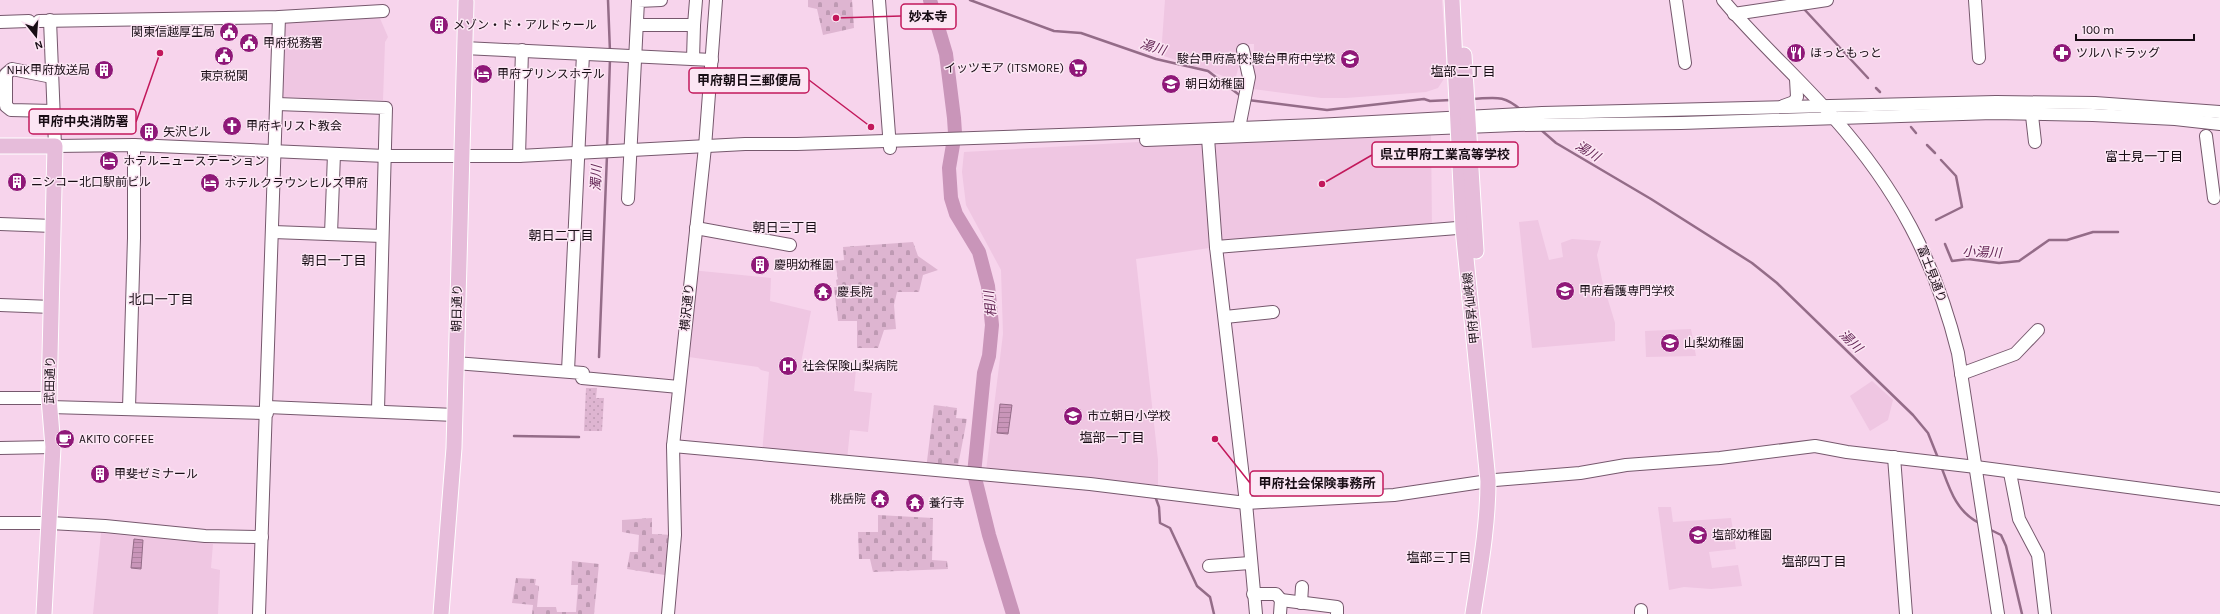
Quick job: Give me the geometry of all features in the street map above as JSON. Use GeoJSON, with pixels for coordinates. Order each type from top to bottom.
{"type":"FeatureCollection","features":[{"type":"Feature","properties":{"kind":"main road","name":"甲府昇仙峡線"},"geometry":{"type":"LineString","coordinates":[[1452,0],[1463,111]]}},
{"type":"Feature","properties":{"kind":"main road","name":"甲府昇仙峡線"},"geometry":{"type":"LineString","coordinates":[[1461,0],[1463,111],[1469,227],[1491,480],[1493,538],[1481,614]]}},
{"type":"Feature","properties":{"kind":"main road","name":"朝日通り"},"geometry":{"type":"LineString","coordinates":[[441,614],[455,415],[455,363],[466,2]]}},
{"type":"Feature","properties":{"kind":"main road"},"geometry":{"type":"LineString","coordinates":[[0,146],[55,146]]}},
{"type":"Feature","properties":{"kind":"main road","name":"武田通り"},"geometry":{"type":"LineString","coordinates":[[44,614],[53,447],[49,403],[55,146]]}},
{"type":"Feature","properties":{"kind":"main road","name":"甲府昇仙峡線"},"geometry":{"type":"LineString","coordinates":[[1473,614],[1486,538],[1491,480]]}},
{"type":"Feature","properties":{"kind":"street"},"geometry":{"type":"LineString","coordinates":[[628,199],[638,2],[661,0]]}},
{"type":"Feature","properties":{"kind":"street"},"geometry":{"type":"LineString","coordinates":[[693,59],[696,0]]}},
{"type":"Feature","properties":{"kind":"street","name":"横沢通り"},"geometry":{"type":"LineString","coordinates":[[668,614],[675,535],[673,446],[678,387],[705,147],[716,0]]}},
{"type":"Feature","properties":{"kind":"street"},"geometry":{"type":"LineString","coordinates":[[879,0],[890,145]]}},
{"type":"Feature","properties":{"kind":"street"},"geometry":{"type":"LineString","coordinates":[[1676,0],[1685,63]]}},
{"type":"Feature","properties":{"kind":"street","name":"富士見通り"},"geometry":{"type":"LineString","coordinates":[[1723,0],[1734,14],[1834,117],[1886,185],[1904,212],[1920,243],[1949,318],[1961,374],[1986,527],[1998,614]]}},
{"type":"Feature","properties":{"kind":"street"},"geometry":{"type":"LineString","coordinates":[[1734,14],[1827,0]]}},
{"type":"Feature","properties":{"kind":"street"},"geometry":{"type":"LineString","coordinates":[[1975,0],[1979,58]]}},
{"type":"Feature","properties":{"kind":"street"},"geometry":{"type":"LineString","coordinates":[[0,22],[279,16],[383,11]]}},
{"type":"Feature","properties":{"kind":"street"},"geometry":{"type":"LineString","coordinates":[[258,614],[267,410],[279,16]]}},
{"type":"Feature","properties":{"kind":"street"},"geometry":{"type":"LineString","coordinates":[[40,20],[52,77],[55,146],[134,145],[385,156],[519,156],[745,144],[890,145],[965,142],[1239,128],[1463,111],[1514,114],[1823,105],[2031,108],[2167,118],[2220,124]]}},
{"type":"Feature","properties":{"kind":"street"},"geometry":{"type":"LineString","coordinates":[[638,25],[694,24]]}},
{"type":"Feature","properties":{"kind":"street"},"geometry":{"type":"LineString","coordinates":[[464,48],[712,60]]}},
{"type":"Feature","properties":{"kind":"street"},"geometry":{"type":"LineString","coordinates":[[519,156],[522,50]]}},
{"type":"Feature","properties":{"kind":"street"},"geometry":{"type":"LineString","coordinates":[[1239,128],[1249,78],[1243,50]]}},
{"type":"Feature","properties":{"kind":"street"},"geometry":{"type":"LineString","coordinates":[[568,371],[583,54]]}},
{"type":"Feature","properties":{"kind":"street"},"geometry":{"type":"LineString","coordinates":[[52,77],[12,69],[6,74],[6,106],[11,110],[53,111]]}},
{"type":"Feature","properties":{"kind":"street"},"geometry":{"type":"LineString","coordinates":[[1780,107],[1794,102],[1797,97],[1796,79]]}},
{"type":"Feature","properties":{"kind":"street"},"geometry":{"type":"LineString","coordinates":[[965,142],[1208,138],[1463,111],[1526,124],[1681,123],[2031,108],[2095,103],[2220,112]]}},
{"type":"Feature","properties":{"kind":"street"},"geometry":{"type":"LineString","coordinates":[[276,104],[386,108],[378,410]]}},
{"type":"Feature","properties":{"kind":"street"},"geometry":{"type":"LineString","coordinates":[[2031,108],[2035,142]]}},
{"type":"Feature","properties":{"kind":"street"},"geometry":{"type":"LineString","coordinates":[[2206,136],[2214,198]]}},
{"type":"Feature","properties":{"kind":"street"},"geometry":{"type":"LineString","coordinates":[[1208,138],[1216,247],[1246,503],[1250,563],[1256,614]]}},
{"type":"Feature","properties":{"kind":"street"},"geometry":{"type":"LineString","coordinates":[[129,408],[134,238],[134,145]]}},
{"type":"Feature","properties":{"kind":"street"},"geometry":{"type":"LineString","coordinates":[[331,234],[334,154]]}},
{"type":"Feature","properties":{"kind":"street"},"geometry":{"type":"LineString","coordinates":[[0,224],[53,226]]}},
{"type":"Feature","properties":{"kind":"street"},"geometry":{"type":"LineString","coordinates":[[1216,247],[1469,227]]}},
{"type":"Feature","properties":{"kind":"street"},"geometry":{"type":"LineString","coordinates":[[696,228],[790,244]]}},
{"type":"Feature","properties":{"kind":"street"},"geometry":{"type":"LineString","coordinates":[[273,232],[382,236]]}},
{"type":"Feature","properties":{"kind":"street"},"geometry":{"type":"LineString","coordinates":[[0,305],[52,306]]}},
{"type":"Feature","properties":{"kind":"street"},"geometry":{"type":"LineString","coordinates":[[1225,317],[1273,312]]}},
{"type":"Feature","properties":{"kind":"street"},"geometry":{"type":"LineString","coordinates":[[1961,374],[2015,354],[2038,330]]}},
{"type":"Feature","properties":{"kind":"street"},"geometry":{"type":"LineString","coordinates":[[455,363],[568,371],[583,373],[582,378],[678,387]]}},
{"type":"Feature","properties":{"kind":"street"},"geometry":{"type":"LineString","coordinates":[[0,398],[129,408],[378,410],[455,415]]}},
{"type":"Feature","properties":{"kind":"street"},"geometry":{"type":"LineString","coordinates":[[673,446],[984,473],[1246,503],[1394,495],[1491,480],[1580,472],[1626,465],[1726,458],[1815,446],[1847,452],[1939,462],[2010,473],[2220,499]]}},
{"type":"Feature","properties":{"kind":"street"},"geometry":{"type":"LineString","coordinates":[[0,448],[53,447]]}},
{"type":"Feature","properties":{"kind":"street"},"geometry":{"type":"LineString","coordinates":[[1894,457],[1906,614]]}},
{"type":"Feature","properties":{"kind":"street"},"geometry":{"type":"LineString","coordinates":[[2010,473],[2019,519],[2038,555],[2045,614]]}},
{"type":"Feature","properties":{"kind":"street"},"geometry":{"type":"LineString","coordinates":[[0,524],[50,523],[105,526],[205,536],[262,537]]}},
{"type":"Feature","properties":{"kind":"street"},"geometry":{"type":"LineString","coordinates":[[1209,566],[1250,563]]}},
{"type":"Feature","properties":{"kind":"street"},"geometry":{"type":"LineString","coordinates":[[1300,603],[1302,587]]}},
{"type":"Feature","properties":{"kind":"street"},"geometry":{"type":"LineString","coordinates":[[1254,594],[1276,594],[1280,600],[1280,614]]}},
{"type":"Feature","properties":{"kind":"street"},"geometry":{"type":"LineString","coordinates":[[1280,600],[1338,607],[1337,614]]}},
{"type":"Feature","properties":{"kind":"shaded area","name":"駿台甲府高校;駿台甲府中学校"},"geometry":{"type":"Polygon","coordinates":[[[1165,0],[1442,0],[1447,74],[1438,88],[1426,92],[1346,98],[1321,98],[1253,89],[1254,44],[1245,44],[1235,80],[1161,55],[1165,0]]]}},
{"type":"Feature","properties":{"kind":"shaded area"},"geometry":{"type":"Polygon","coordinates":[[[379,16],[388,37],[385,42],[383,100],[279,97],[281,22],[379,16]]]}},
{"type":"Feature","properties":{"kind":"shaded area"},"geometry":{"type":"Polygon","coordinates":[[[1431,130],[1432,231],[1216,247],[1136,259],[1158,460],[1158,490],[986,471],[1003,334],[1001,270],[966,205],[962,172],[964,152],[1208,138],[1431,130]]]}},
{"type":"Feature","properties":{"kind":"shaded area","name":"甲府看護専門学校"},"geometry":{"type":"Polygon","coordinates":[[[1538,220],[1549,260],[1563,257],[1561,243],[1572,239],[1601,241],[1597,255],[1602,280],[1615,323],[1615,341],[1532,348],[1519,222],[1538,220]]]}},
{"type":"Feature","properties":{"kind":"shaded area","name":"社会保険山梨病院"},"geometry":{"type":"Polygon","coordinates":[[[691,270],[771,278],[770,301],[811,311],[801,363],[856,369],[854,391],[872,393],[868,432],[850,430],[847,460],[762,454],[769,372],[761,370],[758,367],[682,356],[691,270]]]}},
{"type":"Feature","properties":{"kind":"shaded area","name":"山梨幼稚園"},"geometry":{"type":"Polygon","coordinates":[[[1691,329],[1696,356],[1646,357],[1645,331],[1691,329]]]}},
{"type":"Feature","properties":{"kind":"shaded area"},"geometry":{"type":"Polygon","coordinates":[[[1872,381],[1893,400],[1888,420],[1870,431],[1850,396],[1872,381]]]}},
{"type":"Feature","properties":{"kind":"shaded area"},"geometry":{"type":"Polygon","coordinates":[[[1000,404],[1012,405],[1008,434],[997,433],[1000,404]]]}},
{"type":"Feature","properties":{"kind":"shaded area","name":"塩部幼稚園"},"geometry":{"type":"Polygon","coordinates":[[[1658,507],[1671,507],[1673,522],[1731,518],[1736,549],[1709,552],[1712,568],[1738,565],[1742,586],[1711,589],[1684,587],[1669,590],[1658,507]]]}},
{"type":"Feature","properties":{"kind":"shaded area"},"geometry":{"type":"Polygon","coordinates":[[[101,533],[213,544],[211,568],[220,570],[218,614],[93,614],[101,533]]]}},
{"type":"Feature","properties":{"kind":"shaded area"},"geometry":{"type":"Polygon","coordinates":[[[134,539],[143,540],[141,569],[131,568],[134,539]]]}},
{"type":"Feature","properties":{"kind":"green space"},"geometry":{"type":"Polygon","coordinates":[[[808,0],[852,0],[854,28],[823,35],[817,9],[808,7],[808,0]]]}},
{"type":"Feature","properties":{"kind":"green space"},"geometry":{"type":"Polygon","coordinates":[[[913,242],[918,256],[938,270],[923,275],[919,292],[897,292],[894,305],[896,329],[884,330],[878,348],[857,348],[857,321],[838,321],[834,287],[837,287],[836,280],[838,279],[835,261],[844,260],[843,247],[913,242]]]}},
{"type":"Feature","properties":{"kind":"green space"},"geometry":{"type":"Polygon","coordinates":[[[586,388],[597,388],[596,398],[604,398],[602,431],[584,431],[586,388]]]}},
{"type":"Feature","properties":{"kind":"green space"},"geometry":{"type":"Polygon","coordinates":[[[934,405],[957,408],[956,418],[967,419],[957,471],[926,469],[934,405]]]}},
{"type":"Feature","properties":{"kind":"green space"},"geometry":{"type":"Polygon","coordinates":[[[878,515],[933,518],[932,560],[947,561],[948,569],[873,572],[870,559],[859,559],[858,532],[878,532],[878,515]]]}},
{"type":"Feature","properties":{"kind":"green space"},"geometry":{"type":"Polygon","coordinates":[[[652,518],[652,534],[675,535],[671,576],[627,569],[630,552],[638,552],[639,535],[622,532],[622,520],[652,518]]]}},
{"type":"Feature","properties":{"kind":"green space"},"geometry":{"type":"Polygon","coordinates":[[[572,561],[599,564],[594,614],[532,614],[533,605],[512,603],[516,578],[536,579],[535,585],[539,586],[537,607],[556,607],[557,612],[576,612],[578,585],[571,585],[572,561]]]}},
{"type":"Feature","properties":{"kind":"waterway","name":"濁川"},"geometry":{"type":"LineString","coordinates":[[608,0],[610,52]]}},
{"type":"Feature","properties":{"kind":"waterway","name":"相川"},"geometry":{"type":"LineString","coordinates":[[930,0],[946,54],[954,118],[955,133],[949,168],[951,198],[956,214],[979,252],[988,286],[992,325],[989,356],[984,373],[974,474],[989,535],[1013,614]]}},
{"type":"Feature","properties":{"kind":"waterway","name":"湯川"},"geometry":{"type":"LineString","coordinates":[[970,0],[1054,31],[1081,33],[1156,59],[1208,71],[1242,97]]}},
{"type":"Feature","properties":{"kind":"waterway","name":"小湯川"},"geometry":{"type":"LineString","coordinates":[[1804,9],[1868,78]]}},
{"type":"Feature","properties":{"kind":"waterway","name":"濁川"},"geometry":{"type":"LineString","coordinates":[[607,148],[610,59]]}},
{"type":"Feature","properties":{"kind":"waterway","name":"小湯川"},"geometry":{"type":"LineString","coordinates":[[1876,88],[1880,92]]}},
{"type":"Feature","properties":{"kind":"waterway","name":"湯川"},"geometry":{"type":"LineString","coordinates":[[1248,100],[1327,110],[1424,99],[1430,101],[1451,100]]}},
{"type":"Feature","properties":{"kind":"waterway","name":"湯川"},"geometry":{"type":"LineString","coordinates":[[1472,99],[1504,99],[1521,110]]}},
{"type":"Feature","properties":{"kind":"waterway","name":"小湯川"},"geometry":{"type":"LineString","coordinates":[[1911,127],[1916,133]]}},
{"type":"Feature","properties":{"kind":"waterway","name":"湯川"},"geometry":{"type":"LineString","coordinates":[[1540,129],[1556,143],[1651,199],[1752,263],[1777,283],[1913,415],[1928,433],[1938,458]]}},
{"type":"Feature","properties":{"kind":"waterway","name":"小湯川"},"geometry":{"type":"LineString","coordinates":[[1927,145],[1935,153]]}},
{"type":"Feature","properties":{"kind":"waterway","name":"濁川"},"geometry":{"type":"LineString","coordinates":[[599,357],[607,155]]}},
{"type":"Feature","properties":{"kind":"waterway","name":"小湯川"},"geometry":{"type":"LineString","coordinates":[[1936,220],[1962,207],[1956,176],[1941,160]]}},
{"type":"Feature","properties":{"kind":"waterway","name":"小湯川"},"geometry":{"type":"LineString","coordinates":[[1945,244],[1952,261],[1968,259],[1999,263],[2019,261],[2049,240],[2067,240],[2093,232],[2118,232]]}},
{"type":"Feature","properties":{"kind":"waterway"},"geometry":{"type":"LineString","coordinates":[[514,436],[579,437]]}},
{"type":"Feature","properties":{"kind":"waterway","name":"湯川"},"geometry":{"type":"LineString","coordinates":[[1941,466],[1959,506],[1971,518],[1979,523]]}},
{"type":"Feature","properties":{"kind":"waterway"},"geometry":{"type":"LineString","coordinates":[[1155,496],[1159,507],[1160,523],[1170,528],[1197,586],[1210,597],[1214,614]]}},
{"type":"Feature","properties":{"kind":"waterway","name":"湯川"},"geometry":{"type":"LineString","coordinates":[[1989,529],[2001,535],[2006,546],[2022,614]]}},
{"type":"Feature","properties":{"kind":"place","name":"妙本寺"},"geometry":{"type":"Point","coordinates":[836,18]}},
{"type":"Feature","properties":{"kind":"place","name":"メゾン・ド・アルドゥール"},"geometry":{"type":"Point","coordinates":[439,25]}},
{"type":"Feature","properties":{"kind":"place","name":"関東信越厚生局"},"geometry":{"type":"Point","coordinates":[229,32]}},
{"type":"Feature","properties":{"kind":"place","name":"甲府税務署"},"geometry":{"type":"Point","coordinates":[249,43]}},
{"type":"Feature","properties":{"kind":"place","name":"甲府中央消防署"},"geometry":{"type":"Point","coordinates":[160,53]}},
{"type":"Feature","properties":{"kind":"place","name":"ほっともっと"},"geometry":{"type":"Point","coordinates":[1796,53]}},
{"type":"Feature","properties":{"kind":"place","name":"ツルハドラッグ"},"geometry":{"type":"Point","coordinates":[2062,53]}},
{"type":"Feature","properties":{"kind":"place","name":"東京税関"},"geometry":{"type":"Point","coordinates":[224,56]}},
{"type":"Feature","properties":{"kind":"place","name":"駿台甲府高校;駿台甲府中学校"},"geometry":{"type":"Point","coordinates":[1350,59]}},
{"type":"Feature","properties":{"kind":"place","name":"イッツモア (ITSMORE)"},"geometry":{"type":"Point","coordinates":[1078,68]}},
{"type":"Feature","properties":{"kind":"place","name":"NHK甲府放送局"},"geometry":{"type":"Point","coordinates":[104,70]}},
{"type":"Feature","properties":{"kind":"place","name":"甲府プリンスホテル"},"geometry":{"type":"Point","coordinates":[483,74]}},
{"type":"Feature","properties":{"kind":"place","name":"朝日幼稚園"},"geometry":{"type":"Point","coordinates":[1171,84]}},
{"type":"Feature","properties":{"kind":"place","name":"甲府キリスト教会"},"geometry":{"type":"Point","coordinates":[232,126]}},
{"type":"Feature","properties":{"kind":"place","name":"甲府朝日三郵便局"},"geometry":{"type":"Point","coordinates":[871,127]}},
{"type":"Feature","properties":{"kind":"place","name":"矢沢ビル"},"geometry":{"type":"Point","coordinates":[149,132]}},
{"type":"Feature","properties":{"kind":"place","name":"ホテルニューステーション"},"geometry":{"type":"Point","coordinates":[109,161]}},
{"type":"Feature","properties":{"kind":"place","name":"ニシコー北口駅前ビル"},"geometry":{"type":"Point","coordinates":[17,182]}},
{"type":"Feature","properties":{"kind":"place","name":"ホテルクラウンヒルズ甲府"},"geometry":{"type":"Point","coordinates":[210,183]}},
{"type":"Feature","properties":{"kind":"place","name":"県立甲府工業高等学校"},"geometry":{"type":"Point","coordinates":[1322,184]}},
{"type":"Feature","properties":{"kind":"place","name":"慶明幼稚園"},"geometry":{"type":"Point","coordinates":[760,265]}},
{"type":"Feature","properties":{"kind":"place","name":"甲府看護専門学校"},"geometry":{"type":"Point","coordinates":[1565,291]}},
{"type":"Feature","properties":{"kind":"place","name":"慶長院"},"geometry":{"type":"Point","coordinates":[823,292]}},
{"type":"Feature","properties":{"kind":"place","name":"山梨幼稚園"},"geometry":{"type":"Point","coordinates":[1670,343]}},
{"type":"Feature","properties":{"kind":"place","name":"社会保険山梨病院"},"geometry":{"type":"Point","coordinates":[788,366]}},
{"type":"Feature","properties":{"kind":"place","name":"市立朝日小学校"},"geometry":{"type":"Point","coordinates":[1073,416]}},
{"type":"Feature","properties":{"kind":"place","name":"AKITO COFFEE"},"geometry":{"type":"Point","coordinates":[65,439]}},
{"type":"Feature","properties":{"kind":"place","name":"甲府社会保険事務所"},"geometry":{"type":"Point","coordinates":[1215,439]}},
{"type":"Feature","properties":{"kind":"place","name":"甲斐ゼミナール"},"geometry":{"type":"Point","coordinates":[100,474]}},
{"type":"Feature","properties":{"kind":"place","name":"桃岳院"},"geometry":{"type":"Point","coordinates":[880,499]}},
{"type":"Feature","properties":{"kind":"place","name":"養行寺"},"geometry":{"type":"Point","coordinates":[915,503]}},
{"type":"Feature","properties":{"kind":"place","name":"塩部幼稚園"},"geometry":{"type":"Point","coordinates":[1698,535]}},
{"type":"Feature","properties":{"kind":"district","name":"塩部二丁目"},"geometry":{"type":"Point","coordinates":[1463,71]}},
{"type":"Feature","properties":{"kind":"district","name":"富士見一丁目"},"geometry":{"type":"Point","coordinates":[2144,156]}},
{"type":"Feature","properties":{"kind":"district","name":"朝日三丁目"},"geometry":{"type":"Point","coordinates":[785,227]}},
{"type":"Feature","properties":{"kind":"district","name":"朝日二丁目"},"geometry":{"type":"Point","coordinates":[561,235]}},
{"type":"Feature","properties":{"kind":"district","name":"朝日一丁目"},"geometry":{"type":"Point","coordinates":[334,260]}},
{"type":"Feature","properties":{"kind":"district","name":"北口一丁目"},"geometry":{"type":"Point","coordinates":[161,299]}},
{"type":"Feature","properties":{"kind":"district","name":"塩部一丁目"},"geometry":{"type":"Point","coordinates":[1112,437]}},
{"type":"Feature","properties":{"kind":"district","name":"塩部三丁目"},"geometry":{"type":"Point","coordinates":[1439,557]}},
{"type":"Feature","properties":{"kind":"district","name":"塩部四丁目"},"geometry":{"type":"Point","coordinates":[1814,561]}}]}
